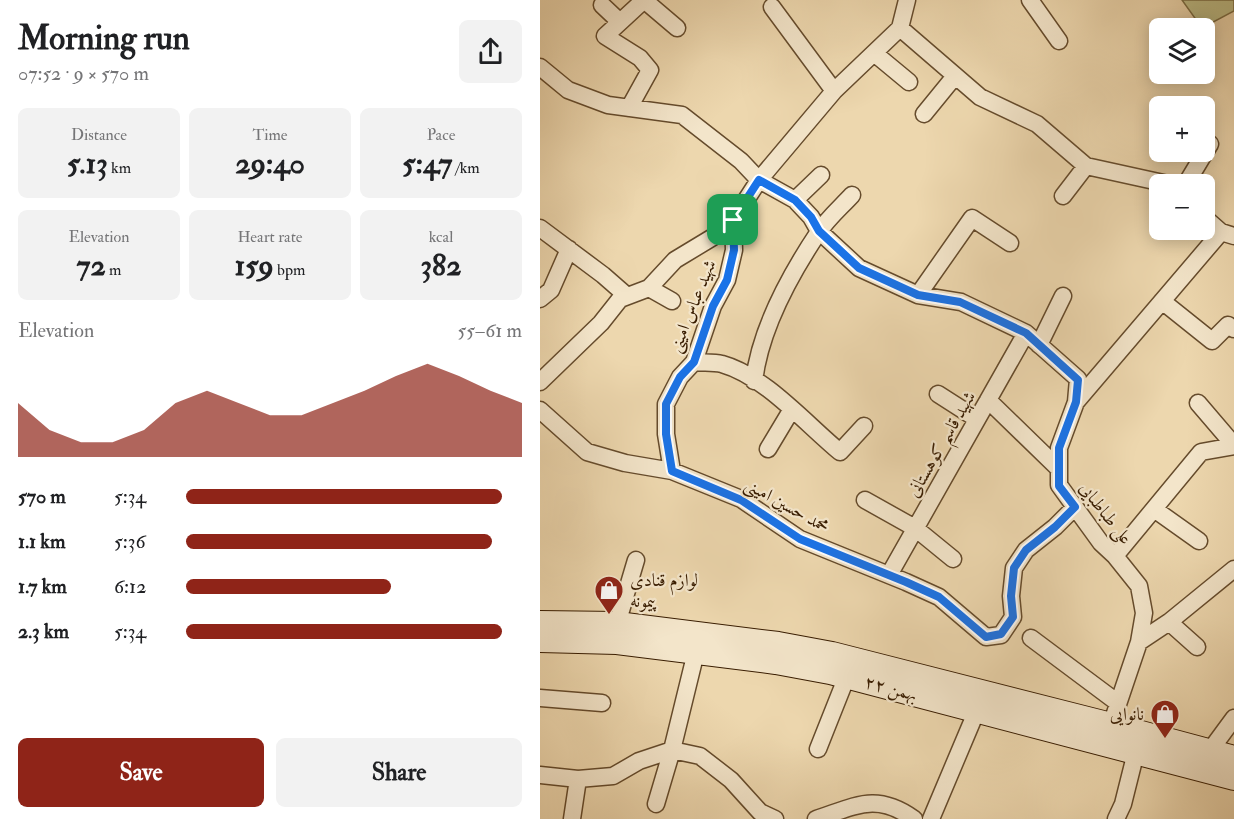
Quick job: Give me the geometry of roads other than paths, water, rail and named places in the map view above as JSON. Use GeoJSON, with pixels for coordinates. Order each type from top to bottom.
{"type":"FeatureCollection","features":[{"type":"Feature","properties":{"kind":"main road","name":"۲۲ بهمن"},"geometry":{"type":"LineString","coordinates":[[540,638],[617,624],[728,647],[776,662],[847,676],[1234,778]]}},
{"type":"Feature","properties":{"kind":"main road","name":"۲۲ بهمن"},"geometry":{"type":"LineString","coordinates":[[540,638],[617,642],[696,652],[728,647],[832,654],[1115,714],[1209,752],[1234,758]]}},
{"type":"Feature","properties":{"kind":"street"},"geometry":{"type":"LineString","coordinates":[[629,108],[650,70],[640,58],[605,36],[644,0],[677,28]]}},
{"type":"Feature","properties":{"kind":"street"},"geometry":{"type":"LineString","coordinates":[[540,382],[601,323],[620,299],[649,288],[675,260],[728,228],[759,180],[834,91],[900,28],[907,0]]}},
{"type":"Feature","properties":{"kind":"street"},"geometry":{"type":"LineString","coordinates":[[1030,0],[1059,41]]}},
{"type":"Feature","properties":{"kind":"street"},"geometry":{"type":"LineString","coordinates":[[602,5],[620,22]]}},
{"type":"Feature","properties":{"kind":"street"},"geometry":{"type":"LineString","coordinates":[[772,7],[834,91]]}},
{"type":"Feature","properties":{"kind":"street"},"geometry":{"type":"LineString","coordinates":[[900,28],[980,97],[1036,124],[1086,166],[1149,180]]}},
{"type":"Feature","properties":{"kind":"street"},"geometry":{"type":"LineString","coordinates":[[874,53],[909,82]]}},
{"type":"Feature","properties":{"kind":"street","name":"علی طباطبایی"},"geometry":{"type":"LineString","coordinates":[[540,67],[568,90],[608,105],[682,115],[741,161],[759,180],[795,200],[811,217],[819,231],[859,268],[918,295],[960,302],[1026,333],[1078,380],[1076,402],[1059,448],[1059,486],[1101,543],[1115,556],[1138,586],[1144,612],[1139,642],[1115,714]]}},
{"type":"Feature","properties":{"kind":"street"},"geometry":{"type":"LineString","coordinates":[[924,114],[955,76]]}},
{"type":"Feature","properties":{"kind":"street"},"geometry":{"type":"LineString","coordinates":[[1063,196],[1086,166]]}},
{"type":"Feature","properties":{"kind":"street"},"geometry":{"type":"LineString","coordinates":[[795,200],[821,175]]}},
{"type":"Feature","properties":{"kind":"street"},"geometry":{"type":"LineString","coordinates":[[754,381],[756,360],[762,341],[791,278],[819,231],[852,195]]}},
{"type":"Feature","properties":{"kind":"street"},"geometry":{"type":"LineString","coordinates":[[918,295],[972,218],[1010,243]]}},
{"type":"Feature","properties":{"kind":"street","name":"شهید عباس امینی"},"geometry":{"type":"LineString","coordinates":[[672,471],[666,434],[666,404],[680,377],[694,362],[713,306],[727,280],[734,250],[733,220]]}},
{"type":"Feature","properties":{"kind":"street"},"geometry":{"type":"LineString","coordinates":[[1076,402],[1162,301],[1228,234],[1215,225]]}},
{"type":"Feature","properties":{"kind":"street"},"geometry":{"type":"LineString","coordinates":[[540,228],[627,296]]}},
{"type":"Feature","properties":{"kind":"street"},"geometry":{"type":"LineString","coordinates":[[540,299],[551,290],[569,249]]}},
{"type":"Feature","properties":{"kind":"street"},"geometry":{"type":"LineString","coordinates":[[649,288],[672,301]]}},
{"type":"Feature","properties":{"kind":"street"},"geometry":{"type":"LineString","coordinates":[[1039,345],[1063,296]]}},
{"type":"Feature","properties":{"kind":"street"},"geometry":{"type":"LineString","coordinates":[[1162,301],[1212,341],[1228,325],[1234,329]]}},
{"type":"Feature","properties":{"kind":"street","name":"شهید قاسم کوهستانی"},"geometry":{"type":"LineString","coordinates":[[889,575],[1026,333]]}},
{"type":"Feature","properties":{"kind":"street"},"geometry":{"type":"LineString","coordinates":[[694,362],[721,364],[773,392],[840,452],[864,426]]}},
{"type":"Feature","properties":{"kind":"street"},"geometry":{"type":"LineString","coordinates":[[938,394],[977,419]]}},
{"type":"Feature","properties":{"kind":"street"},"geometry":{"type":"LineString","coordinates":[[988,400],[1059,469]]}},
{"type":"Feature","properties":{"kind":"street"},"geometry":{"type":"LineString","coordinates":[[1198,404],[1234,446]]}},
{"type":"Feature","properties":{"kind":"street"},"geometry":{"type":"LineString","coordinates":[[768,449],[792,409]]}},
{"type":"Feature","properties":{"kind":"street","name":"محمد حسین امینی"},"geometry":{"type":"LineString","coordinates":[[540,410],[587,452],[625,463],[672,471],[741,500],[800,539],[939,597],[986,637],[1001,634],[1013,617],[1011,596],[1014,568],[1026,550],[1055,527],[1075,507]]}},
{"type":"Feature","properties":{"kind":"street"},"geometry":{"type":"LineString","coordinates":[[1115,556],[1201,452],[1234,446]]}},
{"type":"Feature","properties":{"kind":"street"},"geometry":{"type":"LineString","coordinates":[[865,500],[915,528],[953,559]]}},
{"type":"Feature","properties":{"kind":"street"},"geometry":{"type":"LineString","coordinates":[[1154,509],[1199,542]]}},
{"type":"Feature","properties":{"kind":"street"},"geometry":{"type":"LineString","coordinates":[[617,624],[636,560]]}},
{"type":"Feature","properties":{"kind":"street"},"geometry":{"type":"LineString","coordinates":[[1139,642],[1169,622],[1234,569]]}},
{"type":"Feature","properties":{"kind":"street"},"geometry":{"type":"LineString","coordinates":[[1169,622],[1197,648]]}},
{"type":"Feature","properties":{"kind":"street"},"geometry":{"type":"LineString","coordinates":[[1031,638],[1115,714]]}},
{"type":"Feature","properties":{"kind":"street"},"geometry":{"type":"LineString","coordinates":[[656,804],[696,652]]}},
{"type":"Feature","properties":{"kind":"street"},"geometry":{"type":"LineString","coordinates":[[818,749],[847,676]]}},
{"type":"Feature","properties":{"kind":"street"},"geometry":{"type":"LineString","coordinates":[[540,698],[602,703]]}},
{"type":"Feature","properties":{"kind":"street"},"geometry":{"type":"LineString","coordinates":[[931,819],[977,710]]}},
{"type":"Feature","properties":{"kind":"street"},"geometry":{"type":"LineString","coordinates":[[1209,752],[1234,718]]}},
{"type":"Feature","properties":{"kind":"street"},"geometry":{"type":"LineString","coordinates":[[540,775],[579,779],[613,776],[639,761],[672,750],[700,756],[731,780],[760,812],[776,819]]}},
{"type":"Feature","properties":{"kind":"street"},"geometry":{"type":"LineString","coordinates":[[1116,819],[1123,804],[1136,752]]}},
{"type":"Feature","properties":{"kind":"street"},"geometry":{"type":"LineString","coordinates":[[572,819],[579,779]]}},
{"type":"Feature","properties":{"kind":"street"},"geometry":{"type":"LineString","coordinates":[[816,819],[873,802],[896,814],[914,819]]}},
{"type":"Feature","properties":{"kind":"place","name":"لوازم قنادی پیمونه"},"geometry":{"type":"Point","coordinates":[609,616]}},
{"type":"Feature","properties":{"kind":"place","name":"نانوایی"},"geometry":{"type":"Point","coordinates":[1165,740]}}]}
